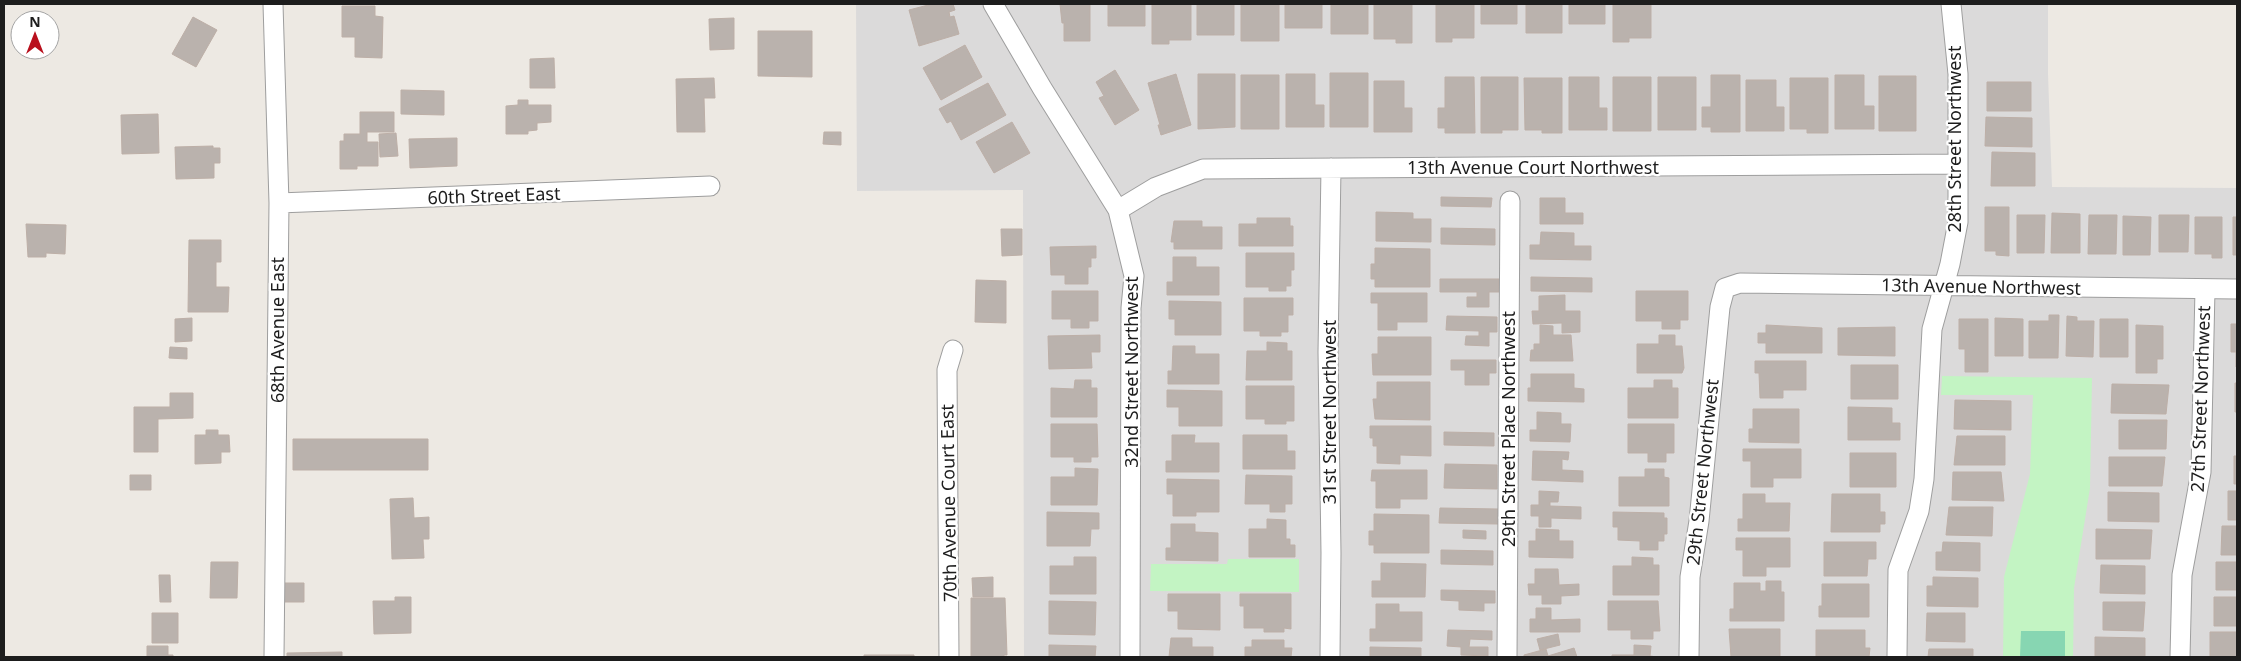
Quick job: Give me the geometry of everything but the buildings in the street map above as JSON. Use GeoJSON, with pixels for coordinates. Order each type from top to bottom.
{"type":"FeatureCollection","features":[{"type":"Feature","properties":{"kind":"street","name":"68th Avenue East"},"geometry":{"type":"LineString","coordinates":[[273,4],[278,204],[274,657]]}},
{"type":"Feature","properties":{"kind":"street","name":"32nd Street Northwest"},"geometry":{"type":"LineString","coordinates":[[993,4],[1042,88],[1118,210],[1134,276],[1131,308],[1130,657]]}},
{"type":"Feature","properties":{"kind":"street","name":"28th Street Northwest"},"geometry":{"type":"LineString","coordinates":[[1897,657],[1898,570],[1919,511],[1924,479],[1932,329],[1950,264],[1958,222],[1958,74],[1951,4]]}},
{"type":"Feature","properties":{"kind":"street","name":"13th Avenue Court Northwest"},"geometry":{"type":"LineString","coordinates":[[1118,210],[1156,187],[1202,169],[1958,164]]}},
{"type":"Feature","properties":{"kind":"street","name":"31st Street Northwest"},"geometry":{"type":"LineString","coordinates":[[1330,657],[1331,553],[1328,352],[1331,168]]}},
{"type":"Feature","properties":{"kind":"street","name":"60th Street East"},"geometry":{"type":"LineString","coordinates":[[278,204],[710,186]]}},
{"type":"Feature","properties":{"kind":"street","name":"29th Street Place Northwest"},"geometry":{"type":"LineString","coordinates":[[1507,657],[1510,201]]}},
{"type":"Feature","properties":{"kind":"street","name":"13th Avenue Northwest"},"geometry":{"type":"LineString","coordinates":[[1725,288],[1740,283],[2237,289]]}},
{"type":"Feature","properties":{"kind":"street","name":"29th Street Northwest"},"geometry":{"type":"LineString","coordinates":[[1689,657],[1690,577],[1699,521],[1720,307],[1725,288]]}},
{"type":"Feature","properties":{"kind":"street","name":"27th Street Northwest"},"geometry":{"type":"LineString","coordinates":[[2180,657],[2182,575],[2201,472],[2204,289]]}},
{"type":"Feature","properties":{"kind":"street","name":"70th Avenue Court East"},"geometry":{"type":"LineString","coordinates":[[949,657],[947,370],[953,350]]}},
{"type":"Feature","properties":{"kind":"shaded area"},"geometry":{"type":"Polygon","coordinates":[[[856,4],[2048,4],[2048,74],[2052,187],[2237,188],[2237,657],[1024,657],[1023,190],[857,191],[856,4]]]}},
{"type":"Feature","properties":{"kind":"green space"},"geometry":{"type":"Polygon","coordinates":[[[1942,376],[2092,378],[2090,488],[2074,588],[2073,657],[2003,657],[2004,577],[2030,474],[2033,395],[1941,395],[1942,376]]]}},
{"type":"Feature","properties":{"kind":"green space"},"geometry":{"type":"Polygon","coordinates":[[[1228,559],[1299,559],[1299,592],[1150,591],[1151,564],[1227,564],[1228,559]]]}},
{"type":"Feature","properties":{"kind":"green space"},"geometry":{"type":"Polygon","coordinates":[[[2021,631],[2065,631],[2065,657],[2020,657],[2021,631]]]}}]}
